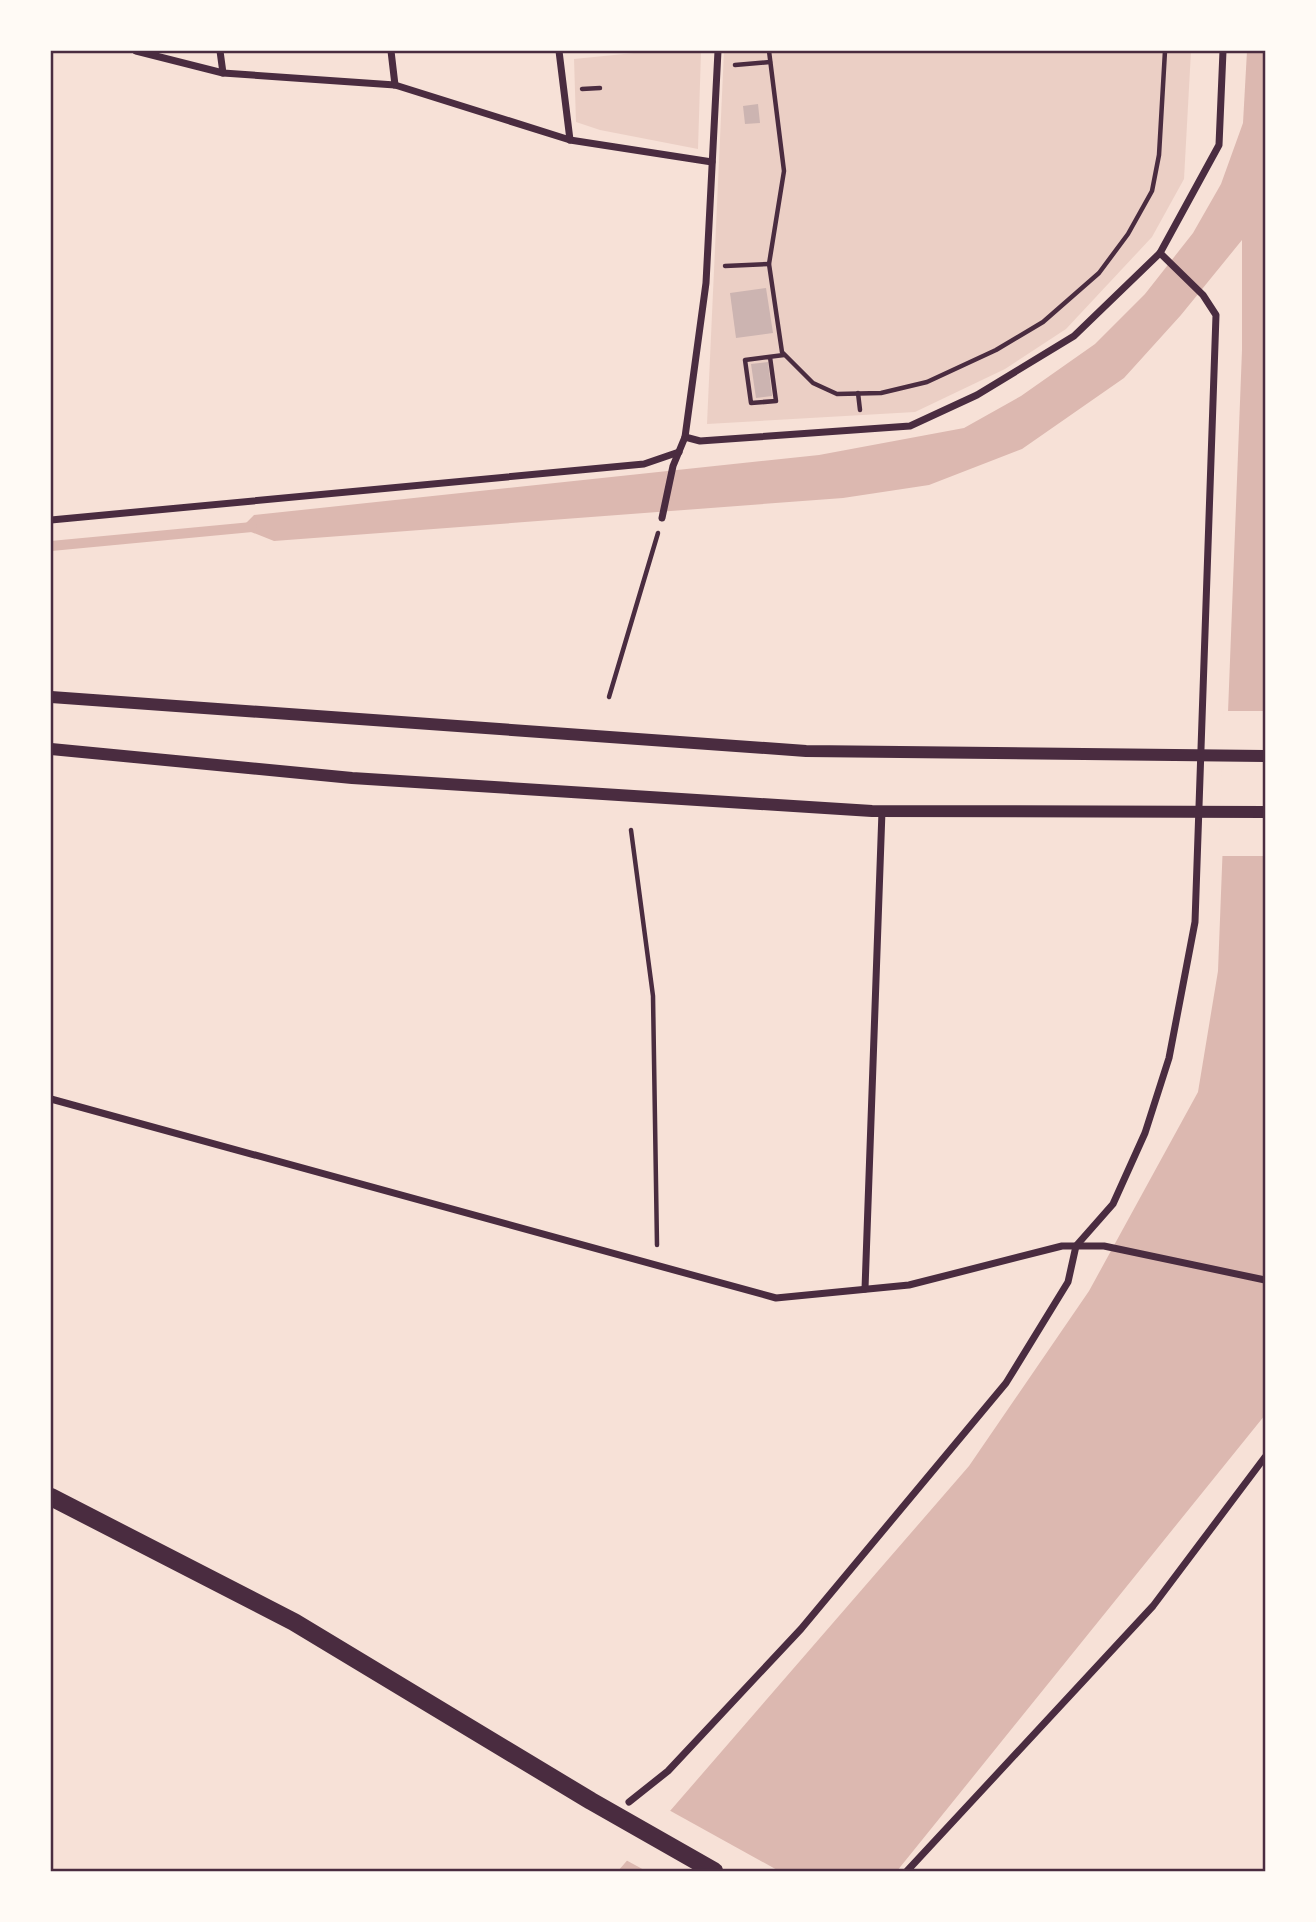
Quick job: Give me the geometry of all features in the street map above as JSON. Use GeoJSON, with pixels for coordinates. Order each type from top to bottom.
{"type":"FeatureCollection","features":[{"type":"Feature","properties":{"kind":"main road"},"geometry":{"type":"LineString","coordinates":[[51,1497],[294,1622],[591,1801],[714,1871]]}},
{"type":"Feature","properties":{"kind":"street"},"geometry":{"type":"LineString","coordinates":[[136,51],[223,73],[396,85],[570,140],[712,162]]}},
{"type":"Feature","properties":{"kind":"street"},"geometry":{"type":"LineString","coordinates":[[220,51],[223,73]]}},
{"type":"Feature","properties":{"kind":"street"},"geometry":{"type":"LineString","coordinates":[[391,51],[396,85]]}},
{"type":"Feature","properties":{"kind":"street"},"geometry":{"type":"LineString","coordinates":[[559,51],[570,140]]}},
{"type":"Feature","properties":{"kind":"street"},"geometry":{"type":"LineString","coordinates":[[662,518],[673,466],[685,438],[707,267],[718,51]]}},
{"type":"Feature","properties":{"kind":"street"},"geometry":{"type":"LineString","coordinates":[[685,438],[700,441],[910,426],[977,395],[1073,336],[1160,253],[1219,145],[1223,51]]}},
{"type":"Feature","properties":{"kind":"street"},"geometry":{"type":"LineString","coordinates":[[629,1802],[668,1771],[801,1629],[1006,1383],[1068,1282],[1076,1246],[1113,1204],[1145,1133],[1169,1058],[1195,922],[1206,812],[1216,315],[1203,295],[1160,253]]}},
{"type":"Feature","properties":{"kind":"street"},"geometry":{"type":"LineString","coordinates":[[51,520],[644,464],[679,452]]}},
{"type":"Feature","properties":{"kind":"street"},"geometry":{"type":"LineString","coordinates":[[51,696],[806,751],[1265,756]]}},
{"type":"Feature","properties":{"kind":"street"},"geometry":{"type":"LineString","coordinates":[[51,749],[352,778],[882,811],[1265,812]]}},
{"type":"Feature","properties":{"kind":"street"},"geometry":{"type":"LineString","coordinates":[[865,1289],[882,811]]}},
{"type":"Feature","properties":{"kind":"street"},"geometry":{"type":"LineString","coordinates":[[51,1098],[776,1298],[909,1285],[1062,1246],[1104,1247],[1265,1280]]}},
{"type":"Feature","properties":{"kind":"street"},"geometry":{"type":"LineString","coordinates":[[907,1871],[1153,1606],[1265,1457]]}},
{"type":"Feature","properties":{"kind":"path"},"geometry":{"type":"LineString","coordinates":[[769,51],[784,171],[769,264],[785,355],[813,383],[837,394],[881,393],[927,382],[996,350],[1043,322],[1098,273],[1128,234],[1152,191],[1159,155],[1165,51]]}},
{"type":"Feature","properties":{"kind":"path"},"geometry":{"type":"LineString","coordinates":[[717,66],[770,62]]}},
{"type":"Feature","properties":{"kind":"path"},"geometry":{"type":"LineString","coordinates":[[707,267],[769,264]]}},
{"type":"Feature","properties":{"kind":"path"},"geometry":{"type":"LineString","coordinates":[[770,357],[776,401],[751,403],[745,360],[785,355]]}},
{"type":"Feature","properties":{"kind":"path"},"geometry":{"type":"LineString","coordinates":[[609,697],[662,518]]}},
{"type":"Feature","properties":{"kind":"path"},"geometry":{"type":"LineString","coordinates":[[631,830],[653,996],[657,1267]]}},
{"type":"Feature","properties":{"kind":"shaded area"},"geometry":{"type":"Polygon","coordinates":[[[654,51],[701,51],[698,149],[600,130],[576,122],[574,59],[654,51]]]}},
{"type":"Feature","properties":{"kind":"shaded area"},"geometry":{"type":"Polygon","coordinates":[[[724,51],[1191,51],[1184,179],[1152,237],[1066,329],[1005,369],[915,412],[707,424],[724,51]]]}},
{"type":"Feature","properties":{"kind":"shaded area"},"geometry":{"type":"Polygon","coordinates":[[[1247,51],[1265,51],[1265,1415],[897,1871],[618,1871],[969,1466],[1089,1291],[1198,1092],[1218,971],[1242,350],[1242,240],[1181,315],[1124,378],[1022,449],[929,485],[843,498],[274,541],[241,528],[254,515],[819,455],[964,428],[1021,396],[1095,344],[1145,294],[1193,233],[1221,184],[1243,123],[1247,51]]]}},
{"type":"Feature","properties":{"kind":"pier"},"geometry":{"type":"Polygon","coordinates":[[[1224,711],[1265,711],[1265,856],[1219,856],[1224,711]]]}},
{"type":"Feature","properties":{"kind":"pier"},"geometry":{"type":"Polygon","coordinates":[[[667,1809],[779,1871],[646,1871],[624,1859],[667,1809]]]}},
{"type":"Feature","properties":{"kind":"building"},"geometry":{"type":"Polygon","coordinates":[[[758,104],[760,123],[745,124],[743,106],[758,104]]]}},
{"type":"Feature","properties":{"kind":"building"},"geometry":{"type":"Polygon","coordinates":[[[766,288],[773,333],[736,338],[730,293],[766,288]]]}},
{"type":"Feature","properties":{"kind":"building"},"geometry":{"type":"Polygon","coordinates":[[[768,362],[772,396],[756,398],[751,364],[768,362]]]}},
{"type":"Feature","properties":{"kind":"waterway"},"geometry":{"type":"LineString","coordinates":[[51,546],[252,527]]}}]}
